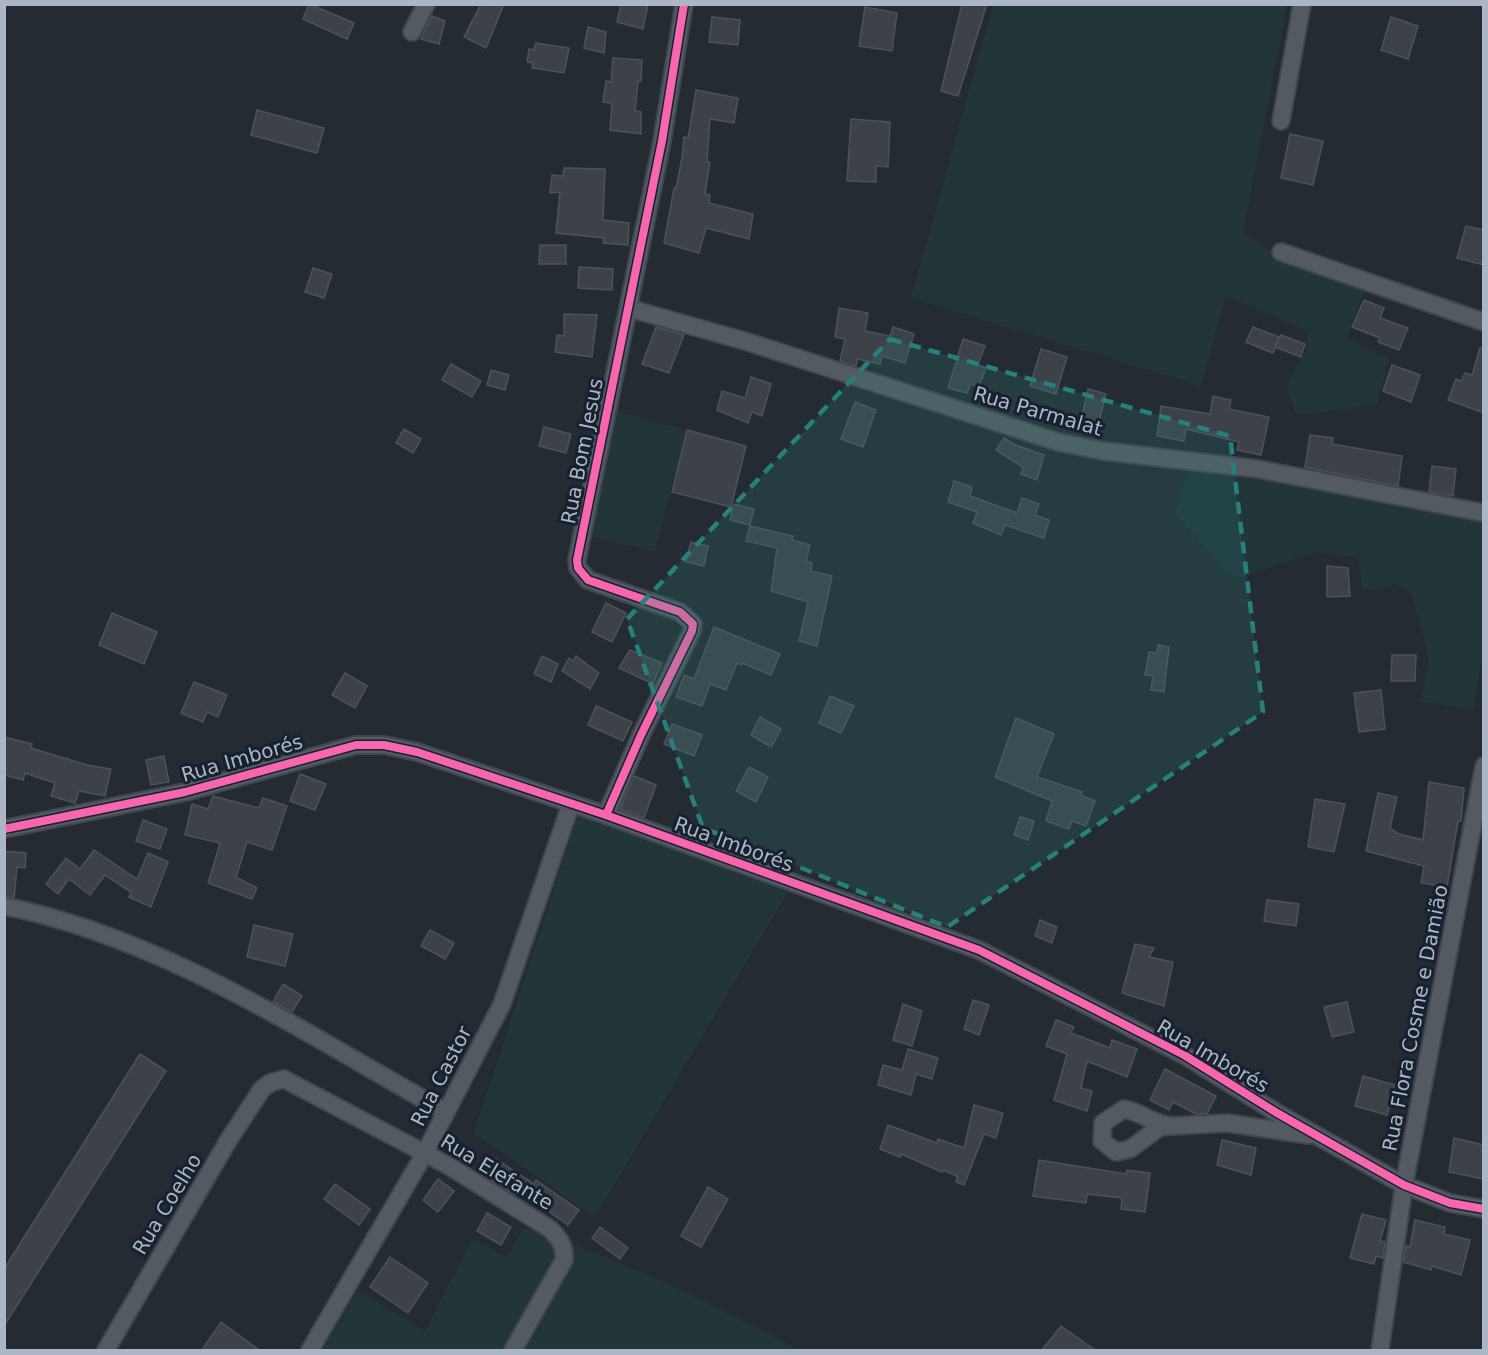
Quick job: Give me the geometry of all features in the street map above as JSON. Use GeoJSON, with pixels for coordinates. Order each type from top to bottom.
{"type":"FeatureCollection","features":[{"type":"Feature","properties":{"kind":"street"},"geometry":{"type":"LineString","coordinates":[[412,32],[426,4]]}},
{"type":"Feature","properties":{"kind":"street","name":"Rua Bom Jesus"},"geometry":{"type":"LineString","coordinates":[[606,815],[641,735],[692,631],[693,624],[680,612],[596,585],[588,580],[578,568],[577,560],[662,141],[684,4]]}},
{"type":"Feature","properties":{"kind":"street"},"geometry":{"type":"LineString","coordinates":[[1281,122],[1302,4]]}},
{"type":"Feature","properties":{"kind":"street"},"geometry":{"type":"LineString","coordinates":[[1281,252],[1484,322]]}},
{"type":"Feature","properties":{"kind":"street","name":"Rua Parmalat"},"geometry":{"type":"LineString","coordinates":[[628,308],[748,342],[1058,442],[1102,451],[1258,469],[1484,513]]}},
{"type":"Feature","properties":{"kind":"street","name":"Rua Imborés"},"geometry":{"type":"LineString","coordinates":[[4,829],[185,792],[356,745],[384,745],[417,752],[606,815],[979,950],[1184,1055],[1318,1137],[1404,1185],[1450,1203],[1484,1209]]}},
{"type":"Feature","properties":{"kind":"street","name":"Rua Flora Cosme e Damião"},"geometry":{"type":"LineString","coordinates":[[1380,1350],[1404,1185],[1484,766]]}},
{"type":"Feature","properties":{"kind":"street","name":"Rua Castor"},"geometry":{"type":"LineString","coordinates":[[310,1350],[425,1153],[502,1004],[571,804]]}},
{"type":"Feature","properties":{"kind":"street"},"geometry":{"type":"LineString","coordinates":[[4,906],[52,915],[198,973],[446,1112]]}},
{"type":"Feature","properties":{"kind":"street","name":"Rua Elefante"},"geometry":{"type":"LineString","coordinates":[[270,1083],[284,1079],[293,1082],[425,1153],[550,1228],[560,1239],[565,1250],[559,1270],[513,1350]]}},
{"type":"Feature","properties":{"kind":"street","name":"Rua Coelho"},"geometry":{"type":"LineString","coordinates":[[106,1350],[228,1141],[262,1089],[270,1083]]}},
{"type":"Feature","properties":{"kind":"street"},"geometry":{"type":"LineString","coordinates":[[1172,1126],[1227,1123],[1318,1137]]}},
{"type":"Feature","properties":{"kind":"highlighted area"},"geometry":{"type":"Polygon","coordinates":[[[890,339],[1230,436],[1263,712],[947,927],[703,828],[627,619],[890,339]]]}},
{"type":"Feature","properties":{"kind":"green space"},"geometry":{"type":"Polygon","coordinates":[[[993,5],[1287,5],[1243,233],[1280,257],[1366,286],[1346,339],[1389,358],[1377,404],[1296,414],[1286,386],[1306,351],[1307,331],[1226,296],[1201,386],[911,298],[993,5]]]}},
{"type":"Feature","properties":{"kind":"green space"},"geometry":{"type":"Polygon","coordinates":[[[616,411],[686,430],[655,552],[584,535],[616,411]]]}},
{"type":"Feature","properties":{"kind":"green space"},"geometry":{"type":"Polygon","coordinates":[[[1189,467],[1333,488],[1483,519],[1483,650],[1473,710],[1421,701],[1429,658],[1412,595],[1396,584],[1377,590],[1362,589],[1359,558],[1315,552],[1240,578],[1227,573],[1175,513],[1189,467]]]}},
{"type":"Feature","properties":{"kind":"green space"},"geometry":{"type":"Polygon","coordinates":[[[579,813],[788,892],[595,1217],[474,1133],[579,813]]]}},
{"type":"Feature","properties":{"kind":"green space"},"geometry":{"type":"Polygon","coordinates":[[[524,1228],[631,1268],[800,1350],[322,1350],[358,1291],[425,1331],[472,1239],[506,1257],[524,1228]]]}},
{"type":"Feature","properties":{"kind":"building"},"geometry":{"type":"Polygon","coordinates":[[[309,4],[354,23],[347,39],[303,19],[309,4]]]}},
{"type":"Feature","properties":{"kind":"building"},"geometry":{"type":"Polygon","coordinates":[[[481,4],[504,4],[486,48],[464,37],[481,4]]]}},
{"type":"Feature","properties":{"kind":"building"},"geometry":{"type":"Polygon","coordinates":[[[621,4],[648,4],[643,29],[617,22],[621,4]]]}},
{"type":"Feature","properties":{"kind":"building"},"geometry":{"type":"Polygon","coordinates":[[[962,4],[987,4],[958,96],[941,91],[962,4]]]}},
{"type":"Feature","properties":{"kind":"building"},"geometry":{"type":"Polygon","coordinates":[[[865,7],[897,13],[892,51],[859,46],[865,7]]]}},
{"type":"Feature","properties":{"kind":"building"},"geometry":{"type":"Polygon","coordinates":[[[432,16],[445,21],[439,44],[421,39],[432,16]]]}},
{"type":"Feature","properties":{"kind":"building"},"geometry":{"type":"Polygon","coordinates":[[[712,17],[740,20],[738,45],[709,42],[712,17]]]}},
{"type":"Feature","properties":{"kind":"building"},"geometry":{"type":"Polygon","coordinates":[[[1391,17],[1418,26],[1408,59],[1381,50],[1391,17]]]}},
{"type":"Feature","properties":{"kind":"building"},"geometry":{"type":"Polygon","coordinates":[[[588,27],[606,32],[604,53],[584,48],[588,27]]]}},
{"type":"Feature","properties":{"kind":"building"},"geometry":{"type":"Polygon","coordinates":[[[536,43],[569,48],[564,73],[532,68],[533,63],[527,62],[529,49],[534,50],[536,43]]]}},
{"type":"Feature","properties":{"kind":"building"},"geometry":{"type":"Polygon","coordinates":[[[613,58],[642,60],[641,81],[638,81],[635,111],[641,112],[641,134],[610,130],[612,103],[603,102],[606,81],[611,82],[613,58]]]}},
{"type":"Feature","properties":{"kind":"building"},"geometry":{"type":"Polygon","coordinates":[[[696,90],[738,98],[734,123],[710,119],[707,162],[710,162],[705,194],[710,195],[709,203],[753,214],[749,239],[706,228],[699,253],[664,243],[682,158],[684,137],[688,138],[696,90]]]}},
{"type":"Feature","properties":{"kind":"building"},"geometry":{"type":"Polygon","coordinates":[[[257,110],[324,128],[317,153],[251,135],[257,110]]]}},
{"type":"Feature","properties":{"kind":"building"},"geometry":{"type":"Polygon","coordinates":[[[851,119],[890,122],[888,167],[876,166],[876,182],[847,181],[851,119]]]}},
{"type":"Feature","properties":{"kind":"building"},"geometry":{"type":"Polygon","coordinates":[[[1290,134],[1323,141],[1313,185],[1281,178],[1290,134]]]}},
{"type":"Feature","properties":{"kind":"building"},"geometry":{"type":"Polygon","coordinates":[[[564,168],[605,169],[603,220],[629,223],[628,245],[603,243],[604,238],[556,233],[560,192],[550,193],[552,175],[563,176],[564,168]]]}},
{"type":"Feature","properties":{"kind":"building"},"geometry":{"type":"Polygon","coordinates":[[[1466,226],[1484,230],[1484,265],[1457,258],[1466,226]]]}},
{"type":"Feature","properties":{"kind":"building"},"geometry":{"type":"Polygon","coordinates":[[[540,245],[566,245],[566,264],[539,264],[540,245]]]}},
{"type":"Feature","properties":{"kind":"building"},"geometry":{"type":"Polygon","coordinates":[[[579,267],[613,269],[612,290],[578,288],[579,267]]]}},
{"type":"Feature","properties":{"kind":"building"},"geometry":{"type":"Polygon","coordinates":[[[313,268],[332,274],[324,298],[305,292],[313,268]]]}},
{"type":"Feature","properties":{"kind":"building"},"geometry":{"type":"Polygon","coordinates":[[[1364,300],[1384,308],[1380,318],[1408,328],[1399,350],[1378,342],[1380,338],[1352,327],[1364,300]]]}},
{"type":"Feature","properties":{"kind":"building"},"geometry":{"type":"Polygon","coordinates":[[[839,308],[868,313],[865,331],[890,336],[893,327],[914,334],[905,363],[882,356],[880,364],[857,359],[856,366],[840,361],[845,339],[835,337],[839,308]]]}},
{"type":"Feature","properties":{"kind":"building"},"geometry":{"type":"Polygon","coordinates":[[[564,314],[597,315],[592,357],[555,352],[557,335],[564,336],[564,314]]]}},
{"type":"Feature","properties":{"kind":"building"},"geometry":{"type":"Polygon","coordinates":[[[656,327],[684,335],[669,373],[642,364],[656,327]]]}},
{"type":"Feature","properties":{"kind":"building"},"geometry":{"type":"Polygon","coordinates":[[[1253,327],[1279,337],[1273,353],[1246,342],[1253,327]]]}},
{"type":"Feature","properties":{"kind":"building"},"geometry":{"type":"Polygon","coordinates":[[[1281,335],[1305,344],[1301,357],[1275,347],[1281,335]]]}},
{"type":"Feature","properties":{"kind":"building"},"geometry":{"type":"Polygon","coordinates":[[[963,339],[985,346],[978,365],[986,368],[979,386],[971,384],[967,393],[948,388],[963,339]]]}},
{"type":"Feature","properties":{"kind":"building"},"geometry":{"type":"Polygon","coordinates":[[[1480,348],[1484,349],[1484,413],[1448,400],[1456,379],[1461,381],[1465,373],[1472,375],[1480,348]]]}},
{"type":"Feature","properties":{"kind":"building"},"geometry":{"type":"Polygon","coordinates":[[[1041,349],[1067,357],[1056,394],[1030,386],[1041,349]]]}},
{"type":"Feature","properties":{"kind":"building"},"geometry":{"type":"Polygon","coordinates":[[[451,364],[481,381],[472,397],[442,380],[451,364]]]}},
{"type":"Feature","properties":{"kind":"building"},"geometry":{"type":"Polygon","coordinates":[[[1392,365],[1420,375],[1411,402],[1383,391],[1392,365]]]}},
{"type":"Feature","properties":{"kind":"building"},"geometry":{"type":"Polygon","coordinates":[[[491,370],[509,375],[505,390],[487,385],[491,370]]]}},
{"type":"Feature","properties":{"kind":"building"},"geometry":{"type":"Polygon","coordinates":[[[751,377],[771,384],[762,416],[752,412],[748,423],[717,410],[722,391],[745,398],[751,377]]]}},
{"type":"Feature","properties":{"kind":"building"},"geometry":{"type":"Polygon","coordinates":[[[1088,389],[1106,394],[1097,429],[1080,425],[1088,389]]]}},
{"type":"Feature","properties":{"kind":"building"},"geometry":{"type":"Polygon","coordinates":[[[1213,396],[1231,400],[1229,409],[1269,417],[1261,455],[1237,450],[1239,442],[1186,429],[1184,441],[1157,436],[1161,406],[1210,414],[1213,396]]]}},
{"type":"Feature","properties":{"kind":"building"},"geometry":{"type":"Polygon","coordinates":[[[855,402],[876,410],[863,447],[841,439],[855,402]]]}},
{"type":"Feature","properties":{"kind":"building"},"geometry":{"type":"Polygon","coordinates":[[[544,427],[571,434],[566,453],[539,446],[544,427]]]}},
{"type":"Feature","properties":{"kind":"building"},"geometry":{"type":"Polygon","coordinates":[[[404,429],[421,439],[413,453],[396,443],[404,429]]]}},
{"type":"Feature","properties":{"kind":"building"},"geometry":{"type":"Polygon","coordinates":[[[687,430],[746,446],[731,507],[672,492],[687,430]]]}},
{"type":"Feature","properties":{"kind":"building"},"geometry":{"type":"Polygon","coordinates":[[[1310,435],[1333,438],[1332,444],[1402,456],[1398,486],[1305,467],[1310,435]]]}},
{"type":"Feature","properties":{"kind":"building"},"geometry":{"type":"Polygon","coordinates":[[[1004,438],[1015,445],[1044,455],[1037,480],[1021,474],[1023,467],[996,450],[1004,438]]]}},
{"type":"Feature","properties":{"kind":"building"},"geometry":{"type":"Polygon","coordinates":[[[1432,466],[1456,469],[1453,496],[1429,492],[1432,466]]]}},
{"type":"Feature","properties":{"kind":"building"},"geometry":{"type":"Polygon","coordinates":[[[954,481],[972,487],[970,496],[1017,513],[1022,498],[1039,504],[1035,515],[1049,520],[1044,538],[1005,525],[1001,535],[973,523],[977,512],[948,502],[954,481]]]}},
{"type":"Feature","properties":{"kind":"building"},"geometry":{"type":"Polygon","coordinates":[[[734,504],[754,509],[750,525],[730,520],[734,504]]]}},
{"type":"Feature","properties":{"kind":"building"},"geometry":{"type":"Polygon","coordinates":[[[750,526],[793,536],[792,540],[810,545],[806,561],[812,563],[811,571],[832,576],[817,646],[799,641],[808,602],[771,591],[777,548],[746,541],[750,526]]]}},
{"type":"Feature","properties":{"kind":"building"},"geometry":{"type":"Polygon","coordinates":[[[691,542],[708,546],[704,566],[686,562],[691,542]]]}},
{"type":"Feature","properties":{"kind":"building"},"geometry":{"type":"Polygon","coordinates":[[[1327,566],[1348,568],[1350,596],[1327,597],[1327,566]]]}},
{"type":"Feature","properties":{"kind":"building"},"geometry":{"type":"Polygon","coordinates":[[[606,603],[626,613],[612,642],[592,632],[606,603]]]}},
{"type":"Feature","properties":{"kind":"building"},"geometry":{"type":"Polygon","coordinates":[[[112,613],[157,632],[144,664],[99,645],[112,613]]]}},
{"type":"Feature","properties":{"kind":"building"},"geometry":{"type":"Polygon","coordinates":[[[714,627],[780,654],[771,675],[737,663],[726,690],[710,684],[702,706],[676,697],[684,675],[694,679],[714,627]]]}},
{"type":"Feature","properties":{"kind":"building"},"geometry":{"type":"Polygon","coordinates":[[[1158,645],[1169,647],[1164,692],[1151,690],[1153,676],[1145,675],[1149,652],[1157,653],[1158,645]]]}},
{"type":"Feature","properties":{"kind":"building"},"geometry":{"type":"Polygon","coordinates":[[[630,650],[662,663],[653,684],[619,668],[630,650]]]}},
{"type":"Feature","properties":{"kind":"building"},"geometry":{"type":"Polygon","coordinates":[[[1392,655],[1416,655],[1415,681],[1391,681],[1392,655]]]}},
{"type":"Feature","properties":{"kind":"building"},"geometry":{"type":"Polygon","coordinates":[[[542,656],[558,664],[551,682],[534,674],[542,656]]]}},
{"type":"Feature","properties":{"kind":"building"},"geometry":{"type":"Polygon","coordinates":[[[576,656],[599,673],[590,689],[562,671],[569,658],[573,661],[576,656]]]}},
{"type":"Feature","properties":{"kind":"building"},"geometry":{"type":"Polygon","coordinates":[[[345,673],[367,686],[355,708],[332,695],[345,673]]]}},
{"type":"Feature","properties":{"kind":"building"},"geometry":{"type":"Polygon","coordinates":[[[194,682],[227,695],[218,717],[207,712],[203,722],[181,713],[194,682]]]}},
{"type":"Feature","properties":{"kind":"building"},"geometry":{"type":"Polygon","coordinates":[[[1381,690],[1385,729],[1359,732],[1354,693],[1381,690]]]}},
{"type":"Feature","properties":{"kind":"building"},"geometry":{"type":"Polygon","coordinates":[[[830,696],[854,706],[841,733],[819,723],[830,696]]]}},
{"type":"Feature","properties":{"kind":"building"},"geometry":{"type":"Polygon","coordinates":[[[596,706],[632,722],[623,741],[588,725],[596,706]]]}},
{"type":"Feature","properties":{"kind":"building"},"geometry":{"type":"Polygon","coordinates":[[[760,717],[781,729],[771,747],[751,735],[760,717]]]}},
{"type":"Feature","properties":{"kind":"building"},"geometry":{"type":"Polygon","coordinates":[[[1016,718],[1054,734],[1037,777],[1082,792],[1080,795],[1095,801],[1086,826],[1072,821],[1069,829],[1046,821],[1052,801],[995,777],[1016,718]]]}},
{"type":"Feature","properties":{"kind":"building"},"geometry":{"type":"Polygon","coordinates":[[[672,724],[702,735],[694,756],[664,744],[672,724]]]}},
{"type":"Feature","properties":{"kind":"building"},"geometry":{"type":"Polygon","coordinates":[[[4,737],[32,744],[31,748],[87,765],[111,769],[105,796],[79,791],[75,803],[51,796],[55,783],[25,773],[23,780],[4,775],[4,737]]]}},
{"type":"Feature","properties":{"kind":"building"},"geometry":{"type":"Polygon","coordinates":[[[164,756],[169,782],[151,785],[146,760],[164,756]]]}},
{"type":"Feature","properties":{"kind":"building"},"geometry":{"type":"Polygon","coordinates":[[[749,767],[768,777],[756,802],[736,791],[749,767]]]}},
{"type":"Feature","properties":{"kind":"building"},"geometry":{"type":"Polygon","coordinates":[[[300,774],[326,784],[315,810],[290,801],[300,774]]]}},
{"type":"Feature","properties":{"kind":"building"},"geometry":{"type":"Polygon","coordinates":[[[634,776],[656,785],[644,818],[620,809],[634,776]]]}},
{"type":"Feature","properties":{"kind":"building"},"geometry":{"type":"Polygon","coordinates":[[[1429,782],[1464,788],[1461,821],[1458,821],[1447,887],[1421,883],[1424,866],[1366,851],[1378,793],[1397,797],[1390,828],[1399,834],[1423,840],[1429,782]]]}},
{"type":"Feature","properties":{"kind":"building"},"geometry":{"type":"Polygon","coordinates":[[[213,796],[259,808],[263,798],[287,806],[272,850],[247,842],[236,877],[257,888],[252,899],[208,883],[220,843],[185,835],[192,804],[208,809],[213,796]]]}},
{"type":"Feature","properties":{"kind":"building"},"geometry":{"type":"Polygon","coordinates":[[[1315,799],[1345,804],[1334,852],[1308,847],[1315,799]]]}},
{"type":"Feature","properties":{"kind":"building"},"geometry":{"type":"Polygon","coordinates":[[[1020,817],[1034,821],[1028,840],[1014,835],[1020,817]]]}},
{"type":"Feature","properties":{"kind":"building"},"geometry":{"type":"Polygon","coordinates":[[[143,820],[167,829],[160,849],[136,841],[143,820]]]}},
{"type":"Feature","properties":{"kind":"building"},"geometry":{"type":"Polygon","coordinates":[[[94,850],[137,879],[148,853],[168,862],[151,907],[129,897],[131,892],[105,875],[90,895],[69,879],[58,894],[46,884],[66,858],[80,869],[94,850]]]}},
{"type":"Feature","properties":{"kind":"building"},"geometry":{"type":"Polygon","coordinates":[[[4,851],[26,853],[25,868],[17,867],[14,898],[4,896],[4,851]]]}},
{"type":"Feature","properties":{"kind":"building"},"geometry":{"type":"Polygon","coordinates":[[[1267,900],[1299,904],[1296,926],[1264,921],[1267,900]]]}},
{"type":"Feature","properties":{"kind":"building"},"geometry":{"type":"Polygon","coordinates":[[[1040,920],[1057,927],[1052,943],[1035,936],[1040,920]]]}},
{"type":"Feature","properties":{"kind":"building"},"geometry":{"type":"Polygon","coordinates":[[[254,925],[293,934],[285,966],[247,957],[254,925]]]}},
{"type":"Feature","properties":{"kind":"building"},"geometry":{"type":"Polygon","coordinates":[[[430,930],[454,943],[445,959],[421,946],[430,930]]]}},
{"type":"Feature","properties":{"kind":"building"},"geometry":{"type":"Polygon","coordinates":[[[1135,944],[1154,948],[1149,957],[1173,962],[1164,1006],[1122,993],[1135,944]]]}},
{"type":"Feature","properties":{"kind":"building"},"geometry":{"type":"Polygon","coordinates":[[[283,984],[302,996],[292,1012],[273,1002],[283,984]]]}},
{"type":"Feature","properties":{"kind":"building"},"geometry":{"type":"Polygon","coordinates":[[[973,1000],[989,1005],[979,1035],[964,1029],[973,1000]]]}},
{"type":"Feature","properties":{"kind":"building"},"geometry":{"type":"Polygon","coordinates":[[[1347,1002],[1354,1032],[1332,1037],[1324,1007],[1347,1002]]]}},
{"type":"Feature","properties":{"kind":"building"},"geometry":{"type":"Polygon","coordinates":[[[903,1004],[922,1011],[912,1046],[893,1040],[903,1004]]]}},
{"type":"Feature","properties":{"kind":"building"},"geometry":{"type":"Polygon","coordinates":[[[1056,1020],[1074,1027],[1071,1033],[1110,1048],[1112,1040],[1137,1049],[1127,1077],[1087,1061],[1081,1088],[1092,1091],[1087,1111],[1054,1100],[1067,1054],[1046,1046],[1056,1020]]]}},
{"type":"Feature","properties":{"kind":"building"},"geometry":{"type":"Polygon","coordinates":[[[908,1049],[938,1058],[932,1079],[916,1074],[911,1095],[878,1085],[883,1065],[902,1070],[908,1049]]]}},
{"type":"Feature","properties":{"kind":"building"},"geometry":{"type":"Polygon","coordinates":[[[140,1054],[166,1071],[4,1326],[4,1269],[140,1054]]]}},
{"type":"Feature","properties":{"kind":"building"},"geometry":{"type":"Polygon","coordinates":[[[1165,1069],[1216,1096],[1207,1114],[1196,1114],[1173,1102],[1169,1110],[1150,1100],[1165,1069]]]}},
{"type":"Feature","properties":{"kind":"building"},"geometry":{"type":"Polygon","coordinates":[[[1363,1076],[1395,1085],[1387,1115],[1355,1106],[1363,1076]]]}},
{"type":"Feature","properties":{"kind":"building"},"geometry":{"type":"Polygon","coordinates":[[[974,1105],[1003,1113],[996,1138],[984,1134],[964,1185],[956,1182],[957,1176],[943,1170],[942,1172],[901,1154],[900,1157],[880,1149],[888,1125],[937,1143],[938,1139],[964,1148],[974,1105]]]}},
{"type":"Feature","properties":{"kind":"building"},"geometry":{"type":"Polygon","coordinates":[[[1454,1138],[1484,1145],[1484,1179],[1449,1172],[1454,1138]]]}},
{"type":"Feature","properties":{"kind":"building"},"geometry":{"type":"Polygon","coordinates":[[[1222,1140],[1256,1148],[1251,1175],[1217,1165],[1222,1140]]]}},
{"type":"Feature","properties":{"kind":"building"},"geometry":{"type":"Polygon","coordinates":[[[496,1159],[534,1184],[536,1180],[579,1210],[568,1225],[517,1192],[515,1195],[484,1176],[496,1159]]]}},
{"type":"Feature","properties":{"kind":"building"},"geometry":{"type":"Polygon","coordinates":[[[1039,1160],[1126,1174],[1127,1170],[1150,1173],[1145,1212],[1121,1209],[1122,1198],[1087,1194],[1086,1203],[1033,1196],[1039,1160]]]}},
{"type":"Feature","properties":{"kind":"building"},"geometry":{"type":"Polygon","coordinates":[[[438,1179],[454,1191],[438,1212],[423,1200],[438,1179]]]}},
{"type":"Feature","properties":{"kind":"building"},"geometry":{"type":"Polygon","coordinates":[[[335,1184],[370,1209],[359,1225],[324,1199],[335,1184]]]}},
{"type":"Feature","properties":{"kind":"building"},"geometry":{"type":"Polygon","coordinates":[[[708,1187],[728,1199],[701,1247],[681,1236],[708,1187]]]}},
{"type":"Feature","properties":{"kind":"building"},"geometry":{"type":"Polygon","coordinates":[[[487,1213],[511,1227],[501,1245],[477,1231],[487,1213]]]}},
{"type":"Feature","properties":{"kind":"building"},"geometry":{"type":"Polygon","coordinates":[[[1362,1214],[1386,1220],[1380,1241],[1385,1242],[1383,1258],[1376,1256],[1374,1264],[1350,1258],[1362,1214]]]}},
{"type":"Feature","properties":{"kind":"building"},"geometry":{"type":"Polygon","coordinates":[[[1415,1220],[1445,1227],[1444,1234],[1470,1240],[1461,1275],[1432,1266],[1431,1270],[1403,1262],[1406,1246],[1410,1247],[1415,1220]]]}},
{"type":"Feature","properties":{"kind":"building"},"geometry":{"type":"Polygon","coordinates":[[[600,1227],[628,1248],[620,1259],[592,1238],[600,1227]]]}},
{"type":"Feature","properties":{"kind":"building"},"geometry":{"type":"Polygon","coordinates":[[[390,1257],[428,1283],[408,1313],[370,1287],[390,1257]]]}},
{"type":"Feature","properties":{"kind":"building"},"geometry":{"type":"Polygon","coordinates":[[[221,1322],[259,1350],[202,1350],[221,1322]]]}},
{"type":"Feature","properties":{"kind":"building"},"geometry":{"type":"Polygon","coordinates":[[[1061,1326],[1095,1350],[1042,1350],[1061,1326]]]}},
{"type":"Feature","properties":{"kind":"cycle path"},"geometry":{"type":"LineString","coordinates":[[606,815],[641,735],[692,631],[693,624],[680,612],[588,580],[578,568],[577,560],[662,141],[684,4]]}},
{"type":"Feature","properties":{"kind":"cycle path"},"geometry":{"type":"LineString","coordinates":[[4,829],[185,792],[356,745],[384,745],[417,752],[606,815],[979,950],[1184,1055],[1277,1113],[1404,1185],[1450,1203],[1484,1209]]}}]}
